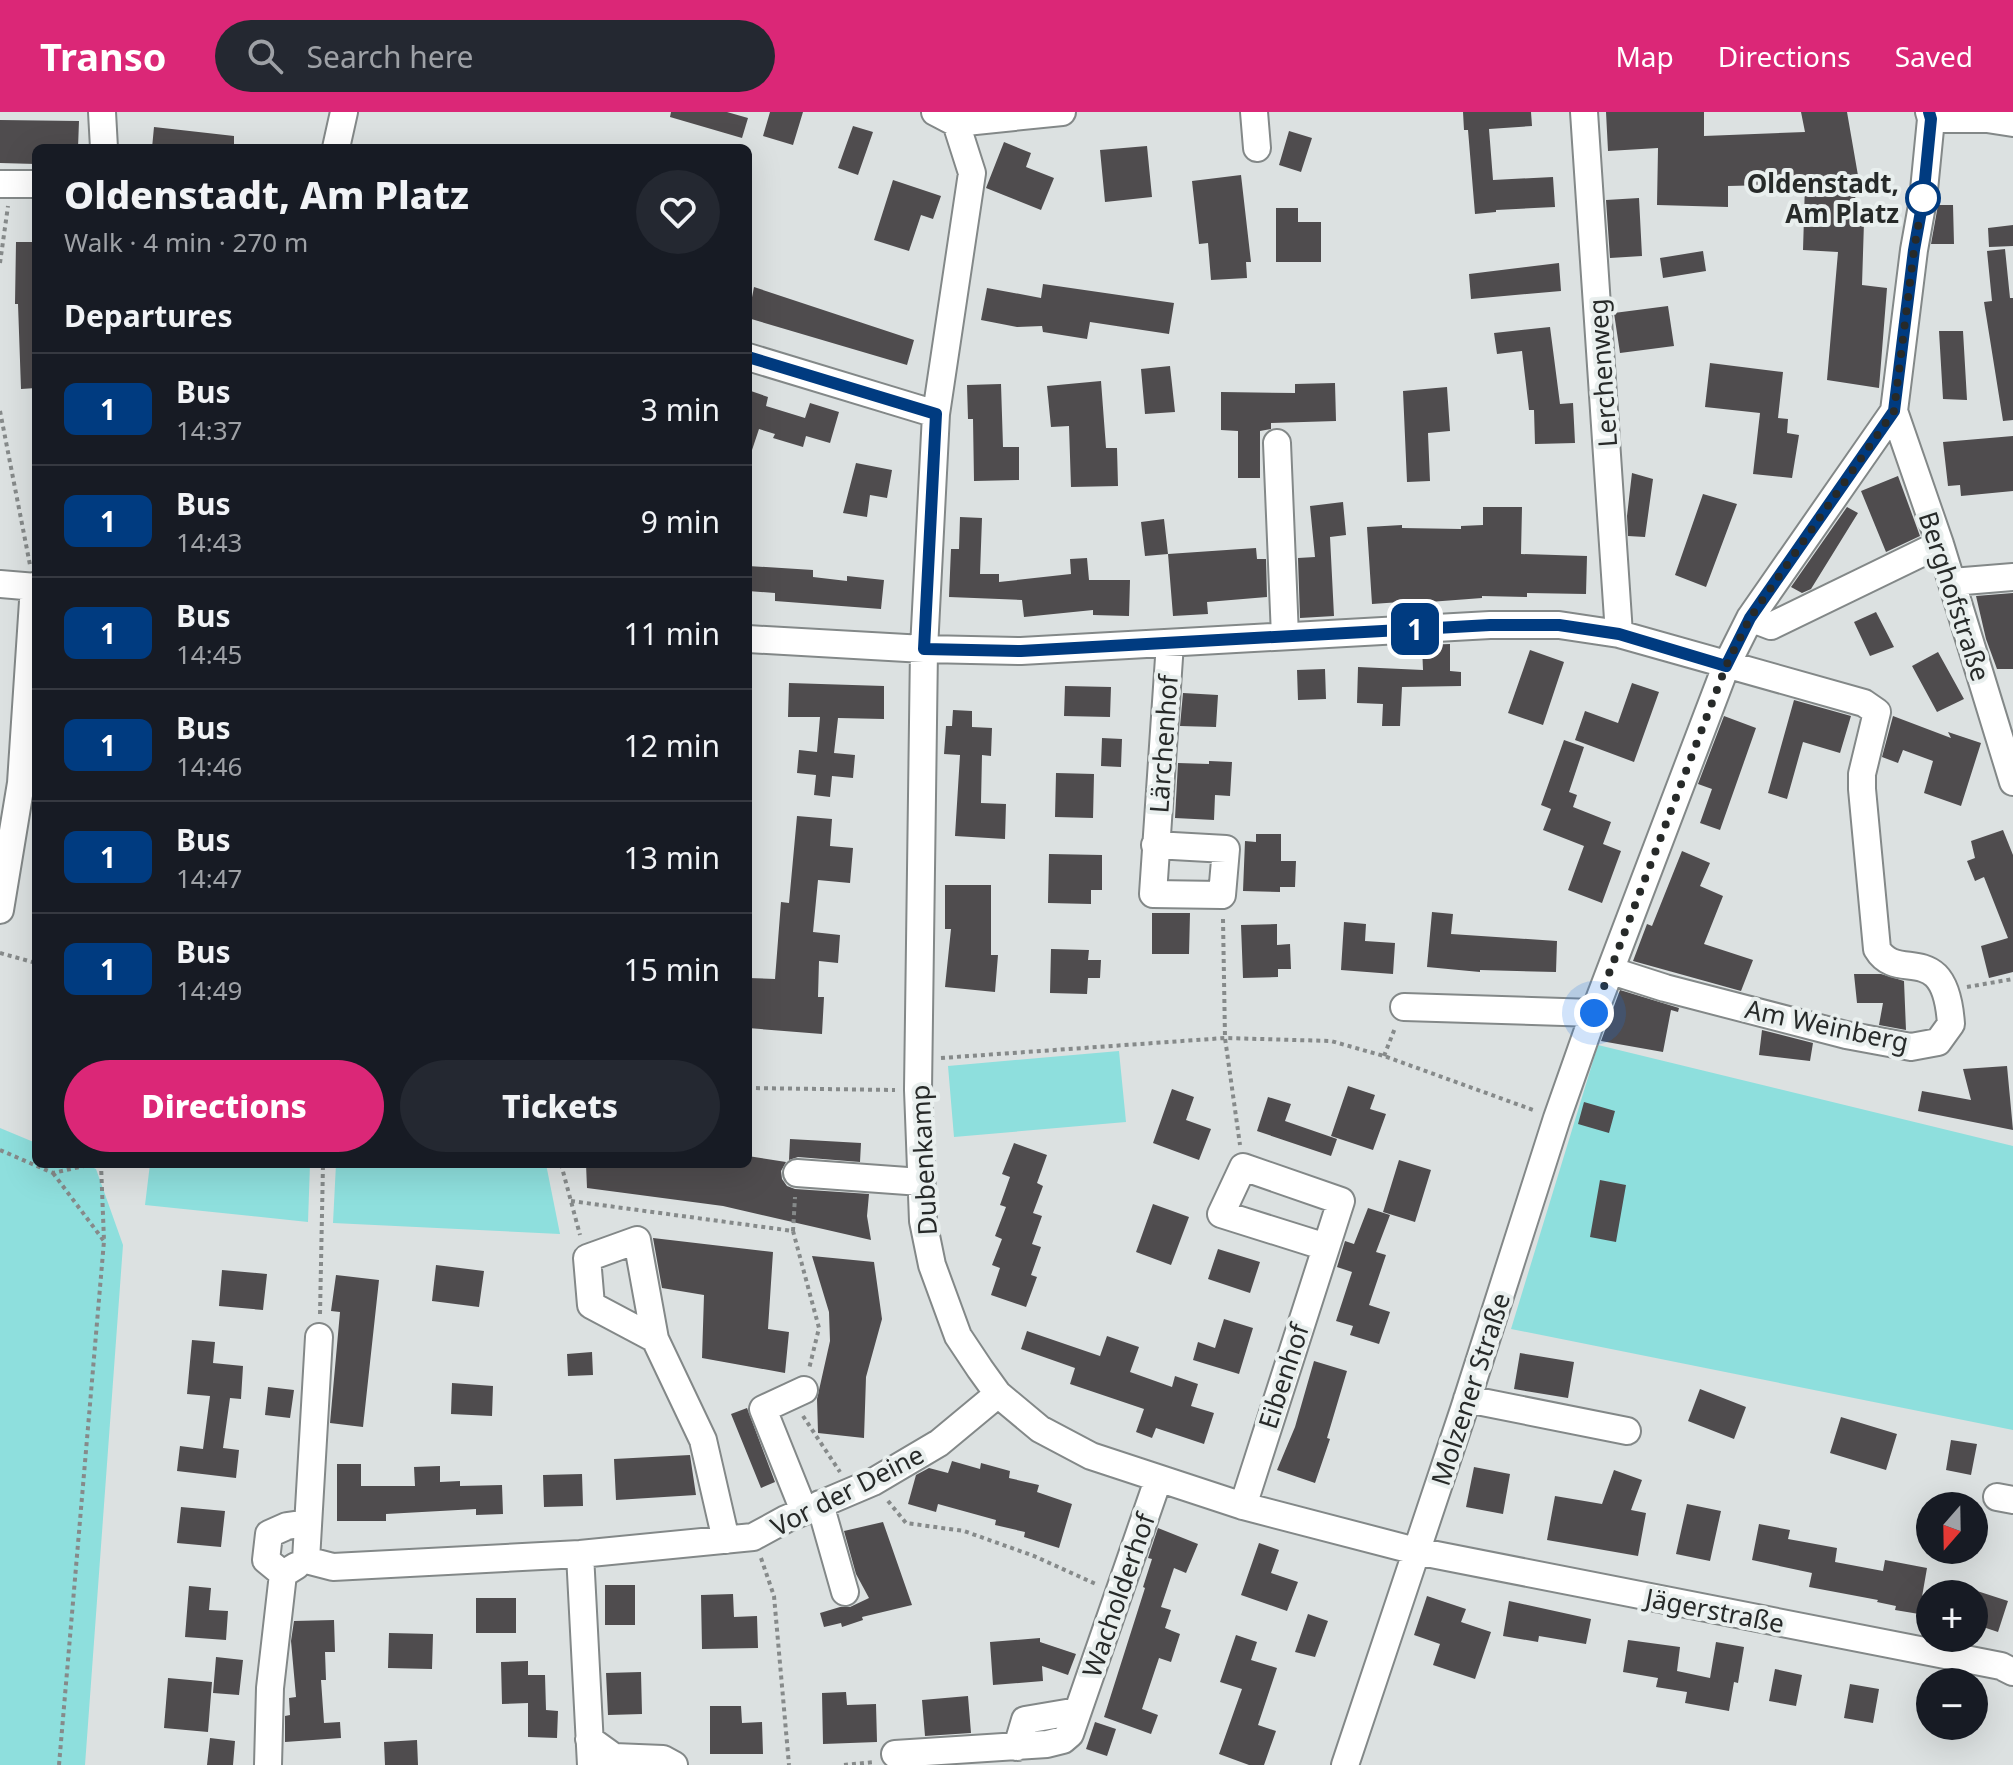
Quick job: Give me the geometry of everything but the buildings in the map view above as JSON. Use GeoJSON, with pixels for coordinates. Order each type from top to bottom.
{"type":"FeatureCollection","features":[{"type":"Feature","properties":{"kind":"street"},"geometry":{"type":"LineString","coordinates":[[102,112],[104,144]]}},
{"type":"Feature","properties":{"kind":"street"},"geometry":{"type":"LineString","coordinates":[[337,144],[344,112]]}},
{"type":"Feature","properties":{"kind":"street"},"geometry":{"type":"LineString","coordinates":[[945,116],[1062,112]]}},
{"type":"Feature","properties":{"kind":"street"},"geometry":{"type":"LineString","coordinates":[[1254,112],[1257,148]]}},
{"type":"Feature","properties":{"kind":"street","name":"Lerchenweg"},"geometry":{"type":"LineString","coordinates":[[1584,112],[1619,634]]}},
{"type":"Feature","properties":{"kind":"street","name":"Dubenkamp"},"geometry":{"type":"LineString","coordinates":[[945,116],[972,173],[936,414],[924,649],[918,1090],[923,1221],[932,1265],[958,1336],[998,1394],[1040,1429],[1091,1456],[1158,1480],[1243,1506],[1416,1551]]}},
{"type":"Feature","properties":{"kind":"street"},"geometry":{"type":"LineString","coordinates":[[1930,116],[2013,123]]}},
{"type":"Feature","properties":{"kind":"street","name":"Molzener Straße"},"geometry":{"type":"LineString","coordinates":[[1345,1765],[1557,1118],[1726,666],[1750,618],[1894,411],[1923,200],[1930,116]]}},
{"type":"Feature","properties":{"kind":"street"},"geometry":{"type":"LineString","coordinates":[[752,358],[936,414]]}},
{"type":"Feature","properties":{"kind":"street","name":"Berghofstraße"},"geometry":{"type":"LineString","coordinates":[[1894,411],[1940,544],[2013,782]]}},
{"type":"Feature","properties":{"kind":"street"},"geometry":{"type":"LineString","coordinates":[[1277,443],[1285,636]]}},
{"type":"Feature","properties":{"kind":"street"},"geometry":{"type":"LineString","coordinates":[[1750,618],[1771,626],[1940,544]]}},
{"type":"Feature","properties":{"kind":"street"},"geometry":{"type":"LineString","coordinates":[[1952,582],[2013,577]]}},
{"type":"Feature","properties":{"kind":"street"},"geometry":{"type":"LineString","coordinates":[[0,584],[32,586]]}},
{"type":"Feature","properties":{"kind":"street"},"geometry":{"type":"LineString","coordinates":[[752,639],[1021,651],[1490,625],[1559,625],[1619,634],[1864,703],[1877,712],[1862,774],[1877,949],[1883,959],[1895,964],[1918,965],[1928,969],[1937,976],[1945,990]]}},
{"type":"Feature","properties":{"kind":"street"},"geometry":{"type":"LineString","coordinates":[[0,910],[21,783],[32,628]]}},
{"type":"Feature","properties":{"kind":"street","name":"Lärchenhof"},"geometry":{"type":"LineString","coordinates":[[1155,845],[1226,849],[1222,895],[1153,894],[1155,845],[1170,643]]}},
{"type":"Feature","properties":{"kind":"street","name":"Am Weinberg"},"geometry":{"type":"LineString","coordinates":[[1612,971],[1665,988],[1846,1035],[1911,1047],[1938,1042],[1951,1024],[1950,1004],[1945,990]]}},
{"type":"Feature","properties":{"kind":"street"},"geometry":{"type":"LineString","coordinates":[[1404,1007],[1594,1013]]}},
{"type":"Feature","properties":{"kind":"street"},"geometry":{"type":"LineString","coordinates":[[1243,1167],[1221,1214],[1326,1247]]}},
{"type":"Feature","properties":{"kind":"street","name":"Eibenhof"},"geometry":{"type":"LineString","coordinates":[[1243,1167],[1341,1201],[1243,1506]]}},
{"type":"Feature","properties":{"kind":"street"},"geometry":{"type":"LineString","coordinates":[[797,1173],[921,1182]]}},
{"type":"Feature","properties":{"kind":"street"},"geometry":{"type":"LineString","coordinates":[[655,1339],[591,1305],[587,1258],[637,1240],[655,1339],[703,1440],[726,1540]]}},
{"type":"Feature","properties":{"kind":"street"},"geometry":{"type":"LineString","coordinates":[[283,1574],[306,1560],[319,1337]]}},
{"type":"Feature","properties":{"kind":"street"},"geometry":{"type":"LineString","coordinates":[[804,1390],[763,1409],[812,1508],[845,1592]]}},
{"type":"Feature","properties":{"kind":"street","name":"Vor der Deine"},"geometry":{"type":"LineString","coordinates":[[306,1560],[333,1567],[580,1554],[753,1537],[863,1486],[939,1443],[998,1394]]}},
{"type":"Feature","properties":{"kind":"street"},"geometry":{"type":"LineString","coordinates":[[1467,1399],[1627,1431]]}},
{"type":"Feature","properties":{"kind":"street","name":"Wacholderhof"},"geometry":{"type":"LineString","coordinates":[[895,1754],[1017,1747],[1025,1720],[1078,1711],[1158,1480]]}},
{"type":"Feature","properties":{"kind":"street"},"geometry":{"type":"LineString","coordinates":[[283,1574],[266,1560],[269,1534],[287,1526],[308,1523]]}},
{"type":"Feature","properties":{"kind":"street","name":"Jägerstraße"},"geometry":{"type":"LineString","coordinates":[[1416,1551],[2001,1666],[2013,1672]]}},
{"type":"Feature","properties":{"kind":"street"},"geometry":{"type":"LineString","coordinates":[[580,1554],[590,1752],[614,1757],[663,1759],[674,1765]]}},
{"type":"Feature","properties":{"kind":"street"},"geometry":{"type":"LineString","coordinates":[[268,1765],[270,1688],[283,1574]]}},
{"type":"Feature","properties":{"kind":"path"},"geometry":{"type":"LineString","coordinates":[[0,263],[16,184]]}},
{"type":"Feature","properties":{"kind":"path"},"geometry":{"type":"LineString","coordinates":[[0,411],[32,571]]}},
{"type":"Feature","properties":{"kind":"path"},"geometry":{"type":"LineString","coordinates":[[1222,895],[1225,1038],[1243,1167]]}},
{"type":"Feature","properties":{"kind":"path"},"geometry":{"type":"LineString","coordinates":[[0,953],[32,962]]}},
{"type":"Feature","properties":{"kind":"path"},"geometry":{"type":"LineString","coordinates":[[1945,990],[2013,979]]}},
{"type":"Feature","properties":{"kind":"path"},"geometry":{"type":"LineString","coordinates":[[1384,1056],[1404,1007]]}},
{"type":"Feature","properties":{"kind":"path"},"geometry":{"type":"LineString","coordinates":[[919,1059],[1225,1038],[1331,1041],[1384,1056],[1557,1118]]}},
{"type":"Feature","properties":{"kind":"path"},"geometry":{"type":"LineString","coordinates":[[752,1088],[918,1090]]}},
{"type":"Feature","properties":{"kind":"path"},"geometry":{"type":"LineString","coordinates":[[0,1150],[32,1164]]}},
{"type":"Feature","properties":{"kind":"path"},"geometry":{"type":"LineString","coordinates":[[41,1168],[53,1173],[104,1241]]}},
{"type":"Feature","properties":{"kind":"path"},"geometry":{"type":"LineString","coordinates":[[53,1173],[75,1168]]}},
{"type":"Feature","properties":{"kind":"path"},"geometry":{"type":"LineString","coordinates":[[59,1765],[104,1241],[101,1168]]}},
{"type":"Feature","properties":{"kind":"path"},"geometry":{"type":"LineString","coordinates":[[319,1337],[323,1168]]}},
{"type":"Feature","properties":{"kind":"path"},"geometry":{"type":"LineString","coordinates":[[562,1168],[587,1258]]}},
{"type":"Feature","properties":{"kind":"path"},"geometry":{"type":"LineString","coordinates":[[797,1173],[793,1231],[819,1328],[799,1410],[863,1486],[906,1523],[964,1531],[1034,1556],[1118,1594]]}},
{"type":"Feature","properties":{"kind":"path"},"geometry":{"type":"LineString","coordinates":[[571,1201],[793,1231]]}},
{"type":"Feature","properties":{"kind":"path"},"geometry":{"type":"LineString","coordinates":[[753,1537],[774,1596],[789,1765]]}},
{"type":"Feature","properties":{"kind":"path"},"geometry":{"type":"LineString","coordinates":[[844,1765],[884,1761],[895,1754]]}},
{"type":"Feature","properties":{"kind":"shaded area"},"geometry":{"type":"Polygon","coordinates":[[[1598,1045],[2013,1146],[2013,1430],[1511,1329],[1598,1045]]]}},
{"type":"Feature","properties":{"kind":"shaded area"},"geometry":{"type":"Polygon","coordinates":[[[1119,1051],[1126,1122],[954,1137],[948,1066],[1119,1051]]]}},
{"type":"Feature","properties":{"kind":"shaded area"},"geometry":{"type":"Polygon","coordinates":[[[0,1128],[32,1141],[32,1168],[96,1169],[123,1245],[85,1765],[0,1765],[0,1128]]]}},
{"type":"Feature","properties":{"kind":"shaded area"},"geometry":{"type":"Polygon","coordinates":[[[150,1168],[310,1168],[308,1222],[145,1205],[150,1168]]]}},
{"type":"Feature","properties":{"kind":"shaded area"},"geometry":{"type":"Polygon","coordinates":[[[336,1168],[547,1168],[560,1234],[333,1223],[336,1168]]]}},
{"type":"Feature","properties":{"kind":"bus line","name":"1"},"geometry":{"type":"LineString","coordinates":[[752,358],[936,414],[924,649],[1021,651],[1490,625],[1559,625],[1619,634],[1726,666],[1750,618],[1894,411],[1923,200],[1931,119],[1929,112]]}},
{"type":"Feature","properties":{"kind":"place","name":"Oldenstadt, Am Platz"},"geometry":{"type":"Point","coordinates":[1923,198]}},
{"type":"Feature","properties":{"kind":"route"},"geometry":{"type":"LineString","coordinates":[[1594,1013],[1726,666],[1750,618],[1894,411],[1923,198]]}}]}
